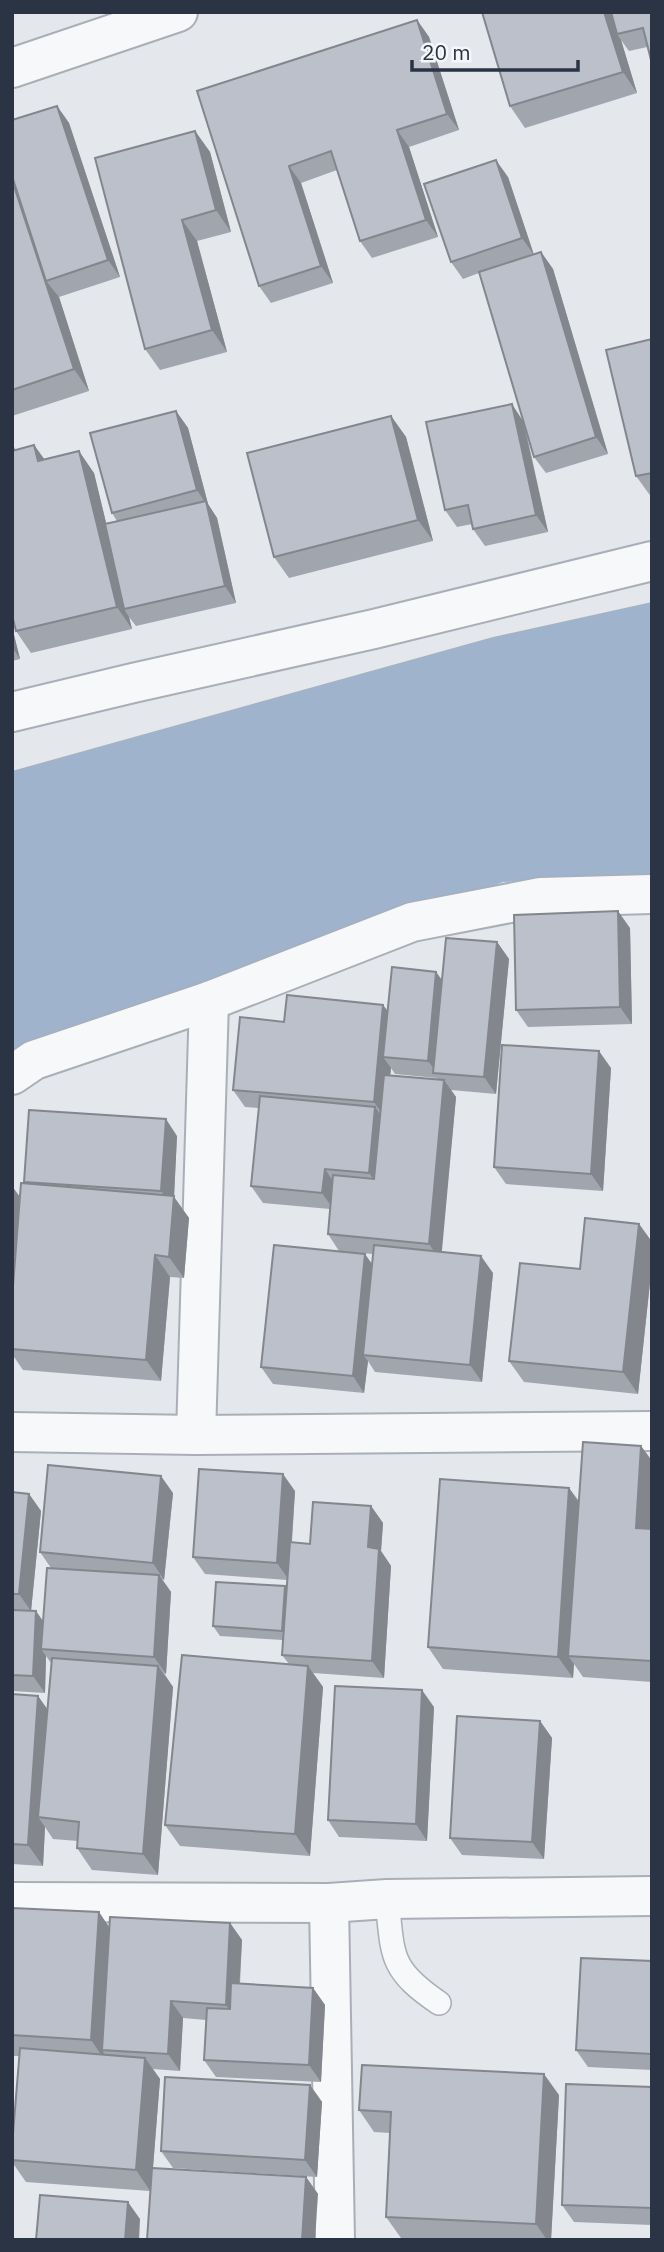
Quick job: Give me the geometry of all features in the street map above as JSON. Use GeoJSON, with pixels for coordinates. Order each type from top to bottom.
{"type":"FeatureCollection","features":[{"type":"Feature","properties":{"kind":"street"},"geometry":{"type":"LineString","coordinates":[[12,68],[178,12]]}},
{"type":"Feature","properties":{"kind":"street"},"geometry":{"type":"LineString","coordinates":[[12,712],[374,629],[652,561]]}},
{"type":"Feature","properties":{"kind":"street"},"geometry":{"type":"LineString","coordinates":[[12,1075],[34,1060],[209,1001],[412,922],[541,897],[652,894]]}},
{"type":"Feature","properties":{"kind":"street"},"geometry":{"type":"LineString","coordinates":[[196,1435],[209,1001]]}},
{"type":"Feature","properties":{"kind":"street"},"geometry":{"type":"LineString","coordinates":[[12,1432],[196,1435],[652,1431]]}},
{"type":"Feature","properties":{"kind":"street"},"geometry":{"type":"LineString","coordinates":[[12,1902],[329,1903],[387,1899],[652,1896]]}},
{"type":"Feature","properties":{"kind":"street"},"geometry":{"type":"LineString","coordinates":[[329,1903],[335,2240]]}},
{"type":"Feature","properties":{"kind":"lane"},"geometry":{"type":"LineString","coordinates":[[387,1899],[395,1961],[416,1987],[439,2003]]}},
{"type":"Feature","properties":{"kind":"water"},"geometry":{"type":"Polygon","coordinates":[[[652,602],[652,876],[503,882],[12,1063],[12,771],[493,637],[652,602]]]}},
{"type":"Feature","properties":{"kind":"building"},"geometry":{"type":"Polygon","coordinates":[[[482,12],[604,12],[623,72],[510,106],[482,12]]]}},
{"type":"Feature","properties":{"kind":"building"},"geometry":{"type":"Polygon","coordinates":[[[611,12],[652,12],[652,64],[643,28],[617,34],[611,12]]]}},
{"type":"Feature","properties":{"kind":"building"},"geometry":{"type":"Polygon","coordinates":[[[417,20],[447,114],[397,130],[426,220],[360,241],[331,151],[289,166],[321,266],[259,286],[197,91],[417,20]]]}},
{"type":"Feature","properties":{"kind":"building"},"geometry":{"type":"Polygon","coordinates":[[[57,106],[108,260],[46,281],[12,176],[12,120],[57,106]]]}},
{"type":"Feature","properties":{"kind":"building"},"geometry":{"type":"Polygon","coordinates":[[[195,131],[216,210],[182,220],[212,330],[145,349],[95,158],[195,131]]]}},
{"type":"Feature","properties":{"kind":"building"},"geometry":{"type":"Polygon","coordinates":[[[496,160],[522,238],[451,262],[424,184],[496,160]]]}},
{"type":"Feature","properties":{"kind":"building"},"geometry":{"type":"Polygon","coordinates":[[[12,180],[74,369],[12,390],[12,180]]]}},
{"type":"Feature","properties":{"kind":"building"},"geometry":{"type":"Polygon","coordinates":[[[541,252],[596,437],[534,457],[479,272],[541,252]]]}},
{"type":"Feature","properties":{"kind":"building"},"geometry":{"type":"Polygon","coordinates":[[[652,339],[652,473],[636,476],[606,350],[652,339]]]}},
{"type":"Feature","properties":{"kind":"building"},"geometry":{"type":"Polygon","coordinates":[[[512,404],[536,515],[473,529],[468,505],[445,510],[426,422],[512,404]]]}},
{"type":"Feature","properties":{"kind":"building"},"geometry":{"type":"Polygon","coordinates":[[[176,411],[197,490],[112,513],[90,433],[176,411]]]}},
{"type":"Feature","properties":{"kind":"building"},"geometry":{"type":"Polygon","coordinates":[[[391,416],[418,520],[274,557],[247,453],[391,416]]]}},
{"type":"Feature","properties":{"kind":"building"},"geometry":{"type":"Polygon","coordinates":[[[34,445],[38,461],[79,451],[117,607],[16,631],[12,615],[12,451],[34,445]]]}},
{"type":"Feature","properties":{"kind":"building"},"geometry":{"type":"Polygon","coordinates":[[[206,501],[225,586],[124,609],[105,524],[206,501]]]}},
{"type":"Feature","properties":{"kind":"building"},"geometry":{"type":"Polygon","coordinates":[[[618,911],[620,1007],[516,1010],[514,915],[618,911]]]}},
{"type":"Feature","properties":{"kind":"building"},"geometry":{"type":"Polygon","coordinates":[[[446,938],[497,942],[484,1077],[433,1073],[446,938]]]}},
{"type":"Feature","properties":{"kind":"building"},"geometry":{"type":"Polygon","coordinates":[[[392,967],[436,972],[428,1061],[383,1057],[392,967]]]}},
{"type":"Feature","properties":{"kind":"building"},"geometry":{"type":"Polygon","coordinates":[[[287,995],[383,1005],[374,1102],[233,1090],[240,1017],[284,1022],[287,995]]]}},
{"type":"Feature","properties":{"kind":"building"},"geometry":{"type":"Polygon","coordinates":[[[502,1045],[599,1051],[591,1174],[494,1167],[502,1045]]]}},
{"type":"Feature","properties":{"kind":"building"},"geometry":{"type":"Polygon","coordinates":[[[384,1075],[444,1080],[429,1244],[328,1234],[333,1175],[374,1179],[384,1075]]]}},
{"type":"Feature","properties":{"kind":"building"},"geometry":{"type":"Polygon","coordinates":[[[260,1096],[375,1107],[369,1173],[325,1169],[322,1193],[251,1186],[260,1096]]]}},
{"type":"Feature","properties":{"kind":"building"},"geometry":{"type":"Polygon","coordinates":[[[29,1110],[166,1119],[161,1191],[24,1182],[29,1110]]]}},
{"type":"Feature","properties":{"kind":"building"},"geometry":{"type":"Polygon","coordinates":[[[21,1183],[174,1196],[169,1257],[155,1255],[146,1360],[12,1349],[12,1299],[21,1183]]]}},
{"type":"Feature","properties":{"kind":"building"},"geometry":{"type":"Polygon","coordinates":[[[585,1218],[639,1224],[623,1372],[509,1361],[520,1263],[580,1269],[585,1218]]]}},
{"type":"Feature","properties":{"kind":"building"},"geometry":{"type":"Polygon","coordinates":[[[274,1245],[365,1254],[353,1376],[261,1367],[274,1245]]]}},
{"type":"Feature","properties":{"kind":"building"},"geometry":{"type":"Polygon","coordinates":[[[374,1245],[481,1256],[470,1365],[363,1355],[374,1245]]]}},
{"type":"Feature","properties":{"kind":"building"},"geometry":{"type":"Polygon","coordinates":[[[583,1442],[641,1446],[636,1528],[652,1529],[652,1661],[568,1656],[583,1442]]]}},
{"type":"Feature","properties":{"kind":"building"},"geometry":{"type":"Polygon","coordinates":[[[48,1465],[161,1476],[153,1563],[40,1552],[48,1465]]]}},
{"type":"Feature","properties":{"kind":"building"},"geometry":{"type":"Polygon","coordinates":[[[199,1469],[283,1474],[277,1563],[193,1557],[199,1469]]]}},
{"type":"Feature","properties":{"kind":"building"},"geometry":{"type":"Polygon","coordinates":[[[440,1479],[569,1488],[558,1657],[428,1647],[440,1479]]]}},
{"type":"Feature","properties":{"kind":"building"},"geometry":{"type":"Polygon","coordinates":[[[12,1492],[29,1494],[19,1594],[12,1594],[12,1492]]]}},
{"type":"Feature","properties":{"kind":"building"},"geometry":{"type":"Polygon","coordinates":[[[313,1502],[371,1506],[368,1547],[379,1549],[372,1661],[282,1655],[290,1542],[310,1544],[313,1502]]]}},
{"type":"Feature","properties":{"kind":"building"},"geometry":{"type":"Polygon","coordinates":[[[47,1568],[159,1575],[154,1657],[41,1649],[47,1568]]]}},
{"type":"Feature","properties":{"kind":"building"},"geometry":{"type":"Polygon","coordinates":[[[216,1582],[285,1586],[282,1631],[213,1626],[216,1582]]]}},
{"type":"Feature","properties":{"kind":"building"},"geometry":{"type":"Polygon","coordinates":[[[12,1610],[36,1611],[33,1676],[12,1675],[12,1610]]]}},
{"type":"Feature","properties":{"kind":"building"},"geometry":{"type":"Polygon","coordinates":[[[182,1655],[308,1666],[295,1834],[165,1825],[182,1655]]]}},
{"type":"Feature","properties":{"kind":"building"},"geometry":{"type":"Polygon","coordinates":[[[52,1658],[158,1666],[143,1854],[77,1848],[79,1822],[38,1817],[52,1658]]]}},
{"type":"Feature","properties":{"kind":"building"},"geometry":{"type":"Polygon","coordinates":[[[335,1686],[422,1690],[416,1824],[328,1820],[335,1686]]]}},
{"type":"Feature","properties":{"kind":"building"},"geometry":{"type":"Polygon","coordinates":[[[12,1694],[38,1696],[28,1845],[12,1844],[12,1694]]]}},
{"type":"Feature","properties":{"kind":"building"},"geometry":{"type":"Polygon","coordinates":[[[457,1716],[540,1721],[532,1842],[450,1838],[457,1716]]]}},
{"type":"Feature","properties":{"kind":"building"},"geometry":{"type":"Polygon","coordinates":[[[12,1908],[99,1912],[91,2040],[12,2035],[12,1908]]]}},
{"type":"Feature","properties":{"kind":"building"},"geometry":{"type":"Polygon","coordinates":[[[110,1917],[230,1923],[226,2005],[171,2001],[168,2054],[102,2050],[110,1917]]]}},
{"type":"Feature","properties":{"kind":"building"},"geometry":{"type":"Polygon","coordinates":[[[581,1958],[652,1961],[652,2054],[576,2050],[581,1958]]]}},
{"type":"Feature","properties":{"kind":"building"},"geometry":{"type":"Polygon","coordinates":[[[231,1983],[313,1988],[309,2065],[204,2060],[207,2008],[230,2009],[231,1983]]]}},
{"type":"Feature","properties":{"kind":"building"},"geometry":{"type":"Polygon","coordinates":[[[20,2048],[145,2058],[136,2170],[12,2160],[20,2048]]]}},
{"type":"Feature","properties":{"kind":"building"},"geometry":{"type":"Polygon","coordinates":[[[362,2065],[544,2074],[536,2224],[386,2217],[391,2112],[359,2110],[362,2065]]]}},
{"type":"Feature","properties":{"kind":"building"},"geometry":{"type":"Polygon","coordinates":[[[165,2077],[310,2085],[305,2160],[161,2151],[165,2077]]]}},
{"type":"Feature","properties":{"kind":"building"},"geometry":{"type":"Polygon","coordinates":[[[566,2084],[652,2087],[652,2208],[562,2205],[566,2084]]]}},
{"type":"Feature","properties":{"kind":"building"},"geometry":{"type":"Polygon","coordinates":[[[152,2168],[306,2177],[302,2240],[147,2240],[152,2168]]]}},
{"type":"Feature","properties":{"kind":"building"},"geometry":{"type":"Polygon","coordinates":[[[40,2195],[128,2202],[125,2240],[36,2240],[40,2195]]]}}]}
